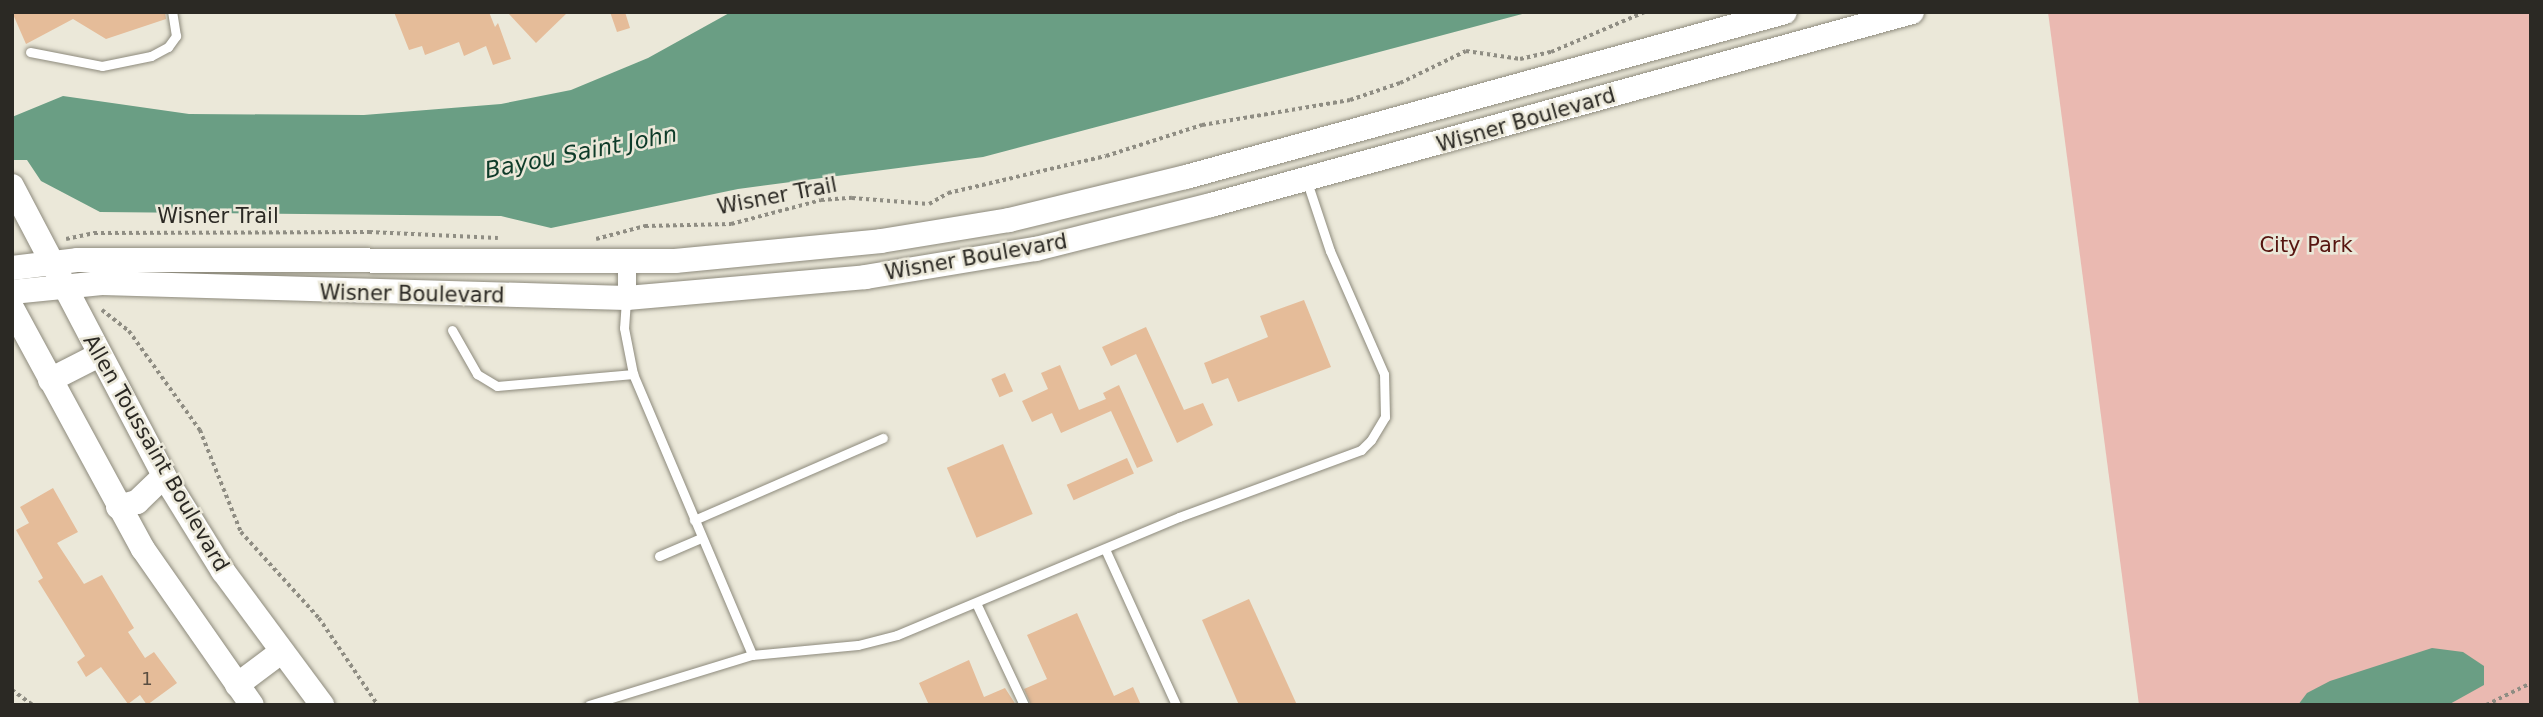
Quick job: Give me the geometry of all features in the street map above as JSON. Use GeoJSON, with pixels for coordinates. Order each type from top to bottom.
{"type":"FeatureCollection","features":[{"type":"Feature","properties":{"kind":"street","name":"Wisner Boulevard"},"geometry":{"type":"LineString","coordinates":[[12,268],[47,254],[451,263],[627,262],[881,242],[1009,220],[1185,177],[1785,12]]}},
{"type":"Feature","properties":{"kind":"street","name":"Wisner Boulevard"},"geometry":{"type":"LineString","coordinates":[[12,292],[73,286],[626,298],[866,277],[1036,249],[1306,180],[1912,12]]}},
{"type":"Feature","properties":{"kind":"street","name":"Allen Toussaint Boulevard"},"geometry":{"type":"LineString","coordinates":[[12,186],[47,254],[73,286],[99,355],[164,476],[223,571],[322,705]]}},
{"type":"Feature","properties":{"kind":"street"},"geometry":{"type":"LineString","coordinates":[[626,298],[627,262]]}},
{"type":"Feature","properties":{"kind":"street"},"geometry":{"type":"LineString","coordinates":[[447,296],[451,263]]}},
{"type":"Feature","properties":{"kind":"street"},"geometry":{"type":"LineString","coordinates":[[12,308],[118,507],[252,705]]}},
{"type":"Feature","properties":{"kind":"street"},"geometry":{"type":"LineString","coordinates":[[50,380],[99,355]]}},
{"type":"Feature","properties":{"kind":"street"},"geometry":{"type":"LineString","coordinates":[[118,507],[138,502],[164,476]]}},
{"type":"Feature","properties":{"kind":"street"},"geometry":{"type":"LineString","coordinates":[[237,685],[281,652]]}},
{"type":"Feature","properties":{"kind":"lane"},"geometry":{"type":"LineString","coordinates":[[30,52],[102,66],[151,56],[168,47],[176,36],[172,12]]}},
{"type":"Feature","properties":{"kind":"lane"},"geometry":{"type":"LineString","coordinates":[[589,705],[752,655],[858,645],[897,635],[1105,549],[1361,450],[1381,431],[1385,417],[1384,374],[1330,251],[1306,180]]}},
{"type":"Feature","properties":{"kind":"lane"},"geometry":{"type":"LineString","coordinates":[[626,298],[624,328],[633,374],[752,655]]}},
{"type":"Feature","properties":{"kind":"lane"},"geometry":{"type":"LineString","coordinates":[[452,330],[477,374],[497,386],[633,374]]}},
{"type":"Feature","properties":{"kind":"lane"},"geometry":{"type":"LineString","coordinates":[[694,520],[883,438]]}},
{"type":"Feature","properties":{"kind":"lane"},"geometry":{"type":"LineString","coordinates":[[659,556],[701,538]]}},
{"type":"Feature","properties":{"kind":"lane"},"geometry":{"type":"LineString","coordinates":[[1105,549],[1176,705]]}},
{"type":"Feature","properties":{"kind":"lane"},"geometry":{"type":"LineString","coordinates":[[976,603],[1024,705]]}},
{"type":"Feature","properties":{"kind":"path","name":"Wisner Trail"},"geometry":{"type":"LineString","coordinates":[[587,242],[645,226],[731,224],[821,200],[852,198],[929,204],[948,193],[1106,156],[1202,125],[1350,100],[1411,78],[1465,51],[1520,59],[1551,52],[1645,12]]}},
{"type":"Feature","properties":{"kind":"path","name":"Wisner Trail"},"geometry":{"type":"LineString","coordinates":[[47,254],[94,233],[369,232],[502,239]]}},
{"type":"Feature","properties":{"kind":"path"},"geometry":{"type":"LineString","coordinates":[[73,286],[129,331],[200,430],[241,532],[319,618],[378,705]]}},
{"type":"Feature","properties":{"kind":"path"},"geometry":{"type":"LineString","coordinates":[[2486,705],[2531,683]]}},
{"type":"Feature","properties":{"kind":"path"},"geometry":{"type":"LineString","coordinates":[[12,690],[33,705]]}},
{"type":"Feature","properties":{"kind":"green space","name":"City Park"},"geometry":{"type":"Polygon","coordinates":[[[2048,12],[2531,12],[2531,705],[2139,705],[2048,12]]]}},
{"type":"Feature","properties":{"kind":"water","name":"Bayou Saint John"},"geometry":{"type":"Polygon","coordinates":[[[731,12],[1530,12],[983,157],[738,189],[551,228],[501,216],[100,212],[41,181],[27,160],[12,160],[12,117],[63,96],[189,114],[364,115],[501,104],[571,90],[648,58],[731,12]]]}},
{"type":"Feature","properties":{"kind":"water"},"geometry":{"type":"Polygon","coordinates":[[[2432,648],[2463,652],[2484,666],[2484,685],[2448,705],[2298,705],[2307,693],[2330,681],[2432,648]]]}},
{"type":"Feature","properties":{"kind":"building"},"geometry":{"type":"Polygon","coordinates":[[[12,12],[165,12],[166,19],[106,39],[73,19],[26,44],[12,12]]]}},
{"type":"Feature","properties":{"kind":"building"},"geometry":{"type":"Polygon","coordinates":[[[394,12],[489,12],[495,27],[498,23],[511,59],[493,65],[486,46],[464,56],[459,42],[425,55],[422,46],[409,50],[394,12]]]}},
{"type":"Feature","properties":{"kind":"building"},"geometry":{"type":"Polygon","coordinates":[[[507,12],[568,12],[536,43],[507,12]]]}},
{"type":"Feature","properties":{"kind":"building"},"geometry":{"type":"Polygon","coordinates":[[[610,12],[625,12],[630,28],[617,32],[610,12]]]}},
{"type":"Feature","properties":{"kind":"building"},"geometry":{"type":"Polygon","coordinates":[[[1304,300],[1331,367],[1238,402],[1228,378],[1212,384],[1204,363],[1268,337],[1260,316],[1304,300]]]}},
{"type":"Feature","properties":{"kind":"building"},"geometry":{"type":"Polygon","coordinates":[[[1146,327],[1184,410],[1203,403],[1213,425],[1177,443],[1136,354],[1111,366],[1102,347],[1146,327]]]}},
{"type":"Feature","properties":{"kind":"building"},"geometry":{"type":"Polygon","coordinates":[[[1060,365],[1079,410],[1106,399],[1103,393],[1119,385],[1153,461],[1137,468],[1111,411],[1061,433],[1052,413],[1032,422],[1022,401],[1048,389],[1041,373],[1060,365]]]}},
{"type":"Feature","properties":{"kind":"building"},"geometry":{"type":"Polygon","coordinates":[[[1005,373],[1013,391],[999,397],[991,379],[1005,373]]]}},
{"type":"Feature","properties":{"kind":"building"},"geometry":{"type":"Polygon","coordinates":[[[1003,444],[1033,514],[977,538],[947,468],[1003,444]]]}},
{"type":"Feature","properties":{"kind":"building"},"geometry":{"type":"Polygon","coordinates":[[[1127,458],[1134,474],[1074,500],[1067,485],[1127,458]]]}},
{"type":"Feature","properties":{"kind":"building"},"geometry":{"type":"Polygon","coordinates":[[[53,488],[78,532],[57,543],[84,584],[102,575],[134,628],[128,632],[145,658],[154,652],[177,683],[147,705],[140,695],[128,704],[101,667],[86,677],[77,662],[85,656],[38,581],[43,578],[16,530],[29,523],[20,507],[53,488]]]}},
{"type":"Feature","properties":{"kind":"building"},"geometry":{"type":"Polygon","coordinates":[[[1249,599],[1297,705],[1239,705],[1202,620],[1249,599]]]}},
{"type":"Feature","properties":{"kind":"building"},"geometry":{"type":"Polygon","coordinates":[[[1077,613],[1114,696],[1133,687],[1141,705],[1031,705],[1024,689],[1047,679],[1027,635],[1077,613]]]}},
{"type":"Feature","properties":{"kind":"building"},"geometry":{"type":"Polygon","coordinates":[[[969,660],[984,697],[1005,688],[1016,705],[929,705],[919,683],[969,660]]]}}]}
